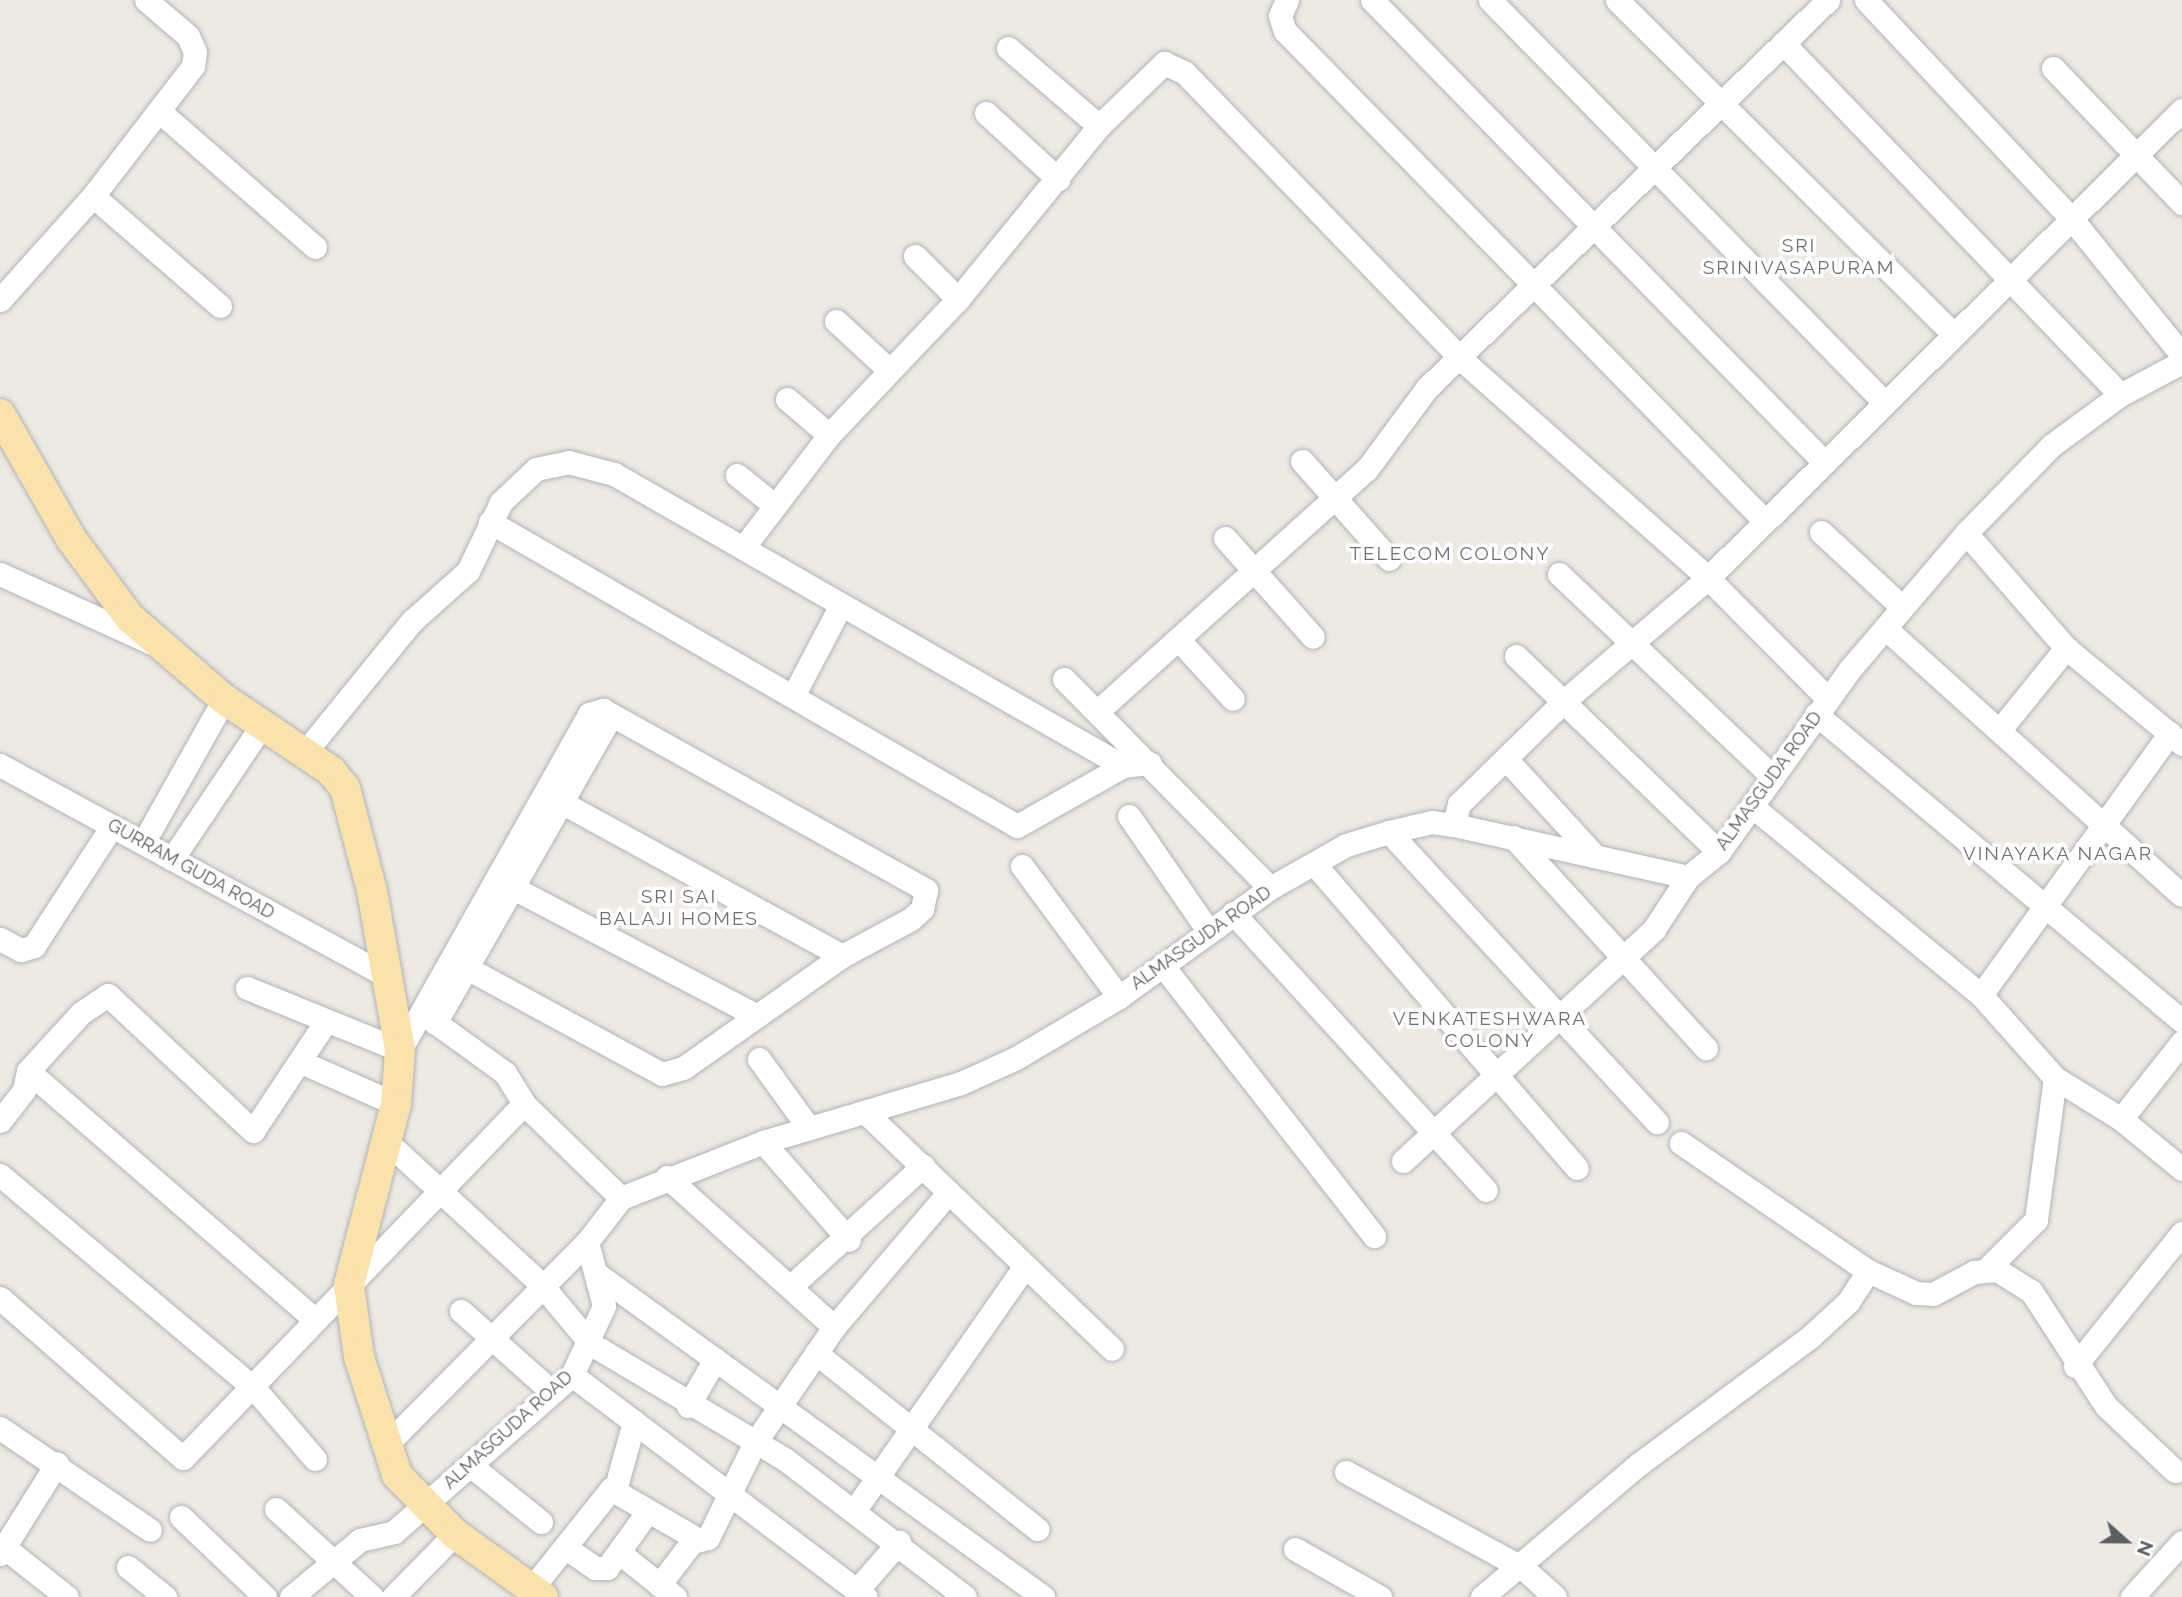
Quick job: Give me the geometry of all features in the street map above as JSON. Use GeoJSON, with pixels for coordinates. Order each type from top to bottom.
{"type":"FeatureCollection","features":[{"type":"Feature","properties":{"kind":"main road"},"geometry":{"type":"LineString","coordinates":[[0,414],[72,540],[130,618],[224,699],[305,752],[345,788],[355,814],[382,973],[400,1051],[396,1104],[349,1284],[359,1357],[397,1475],[455,1534],[537,1593]]}},
{"type":"Feature","properties":{"kind":"street"},"geometry":{"type":"LineString","coordinates":[[0,300],[93,196],[193,66],[195,52],[188,36],[146,0]]}},
{"type":"Feature","properties":{"kind":"street"},"geometry":{"type":"LineString","coordinates":[[1372,0],[1822,460]]}},
{"type":"Feature","properties":{"kind":"street"},"geometry":{"type":"LineString","coordinates":[[1490,0],[1883,401]]}},
{"type":"Feature","properties":{"kind":"street"},"geometry":{"type":"LineString","coordinates":[[1618,0],[1952,333]]}},
{"type":"Feature","properties":{"kind":"street"},"geometry":{"type":"LineString","coordinates":[[1099,710],[1367,469],[1427,388],[1462,360],[1594,224],[1656,169],[1718,102],[1783,43],[1797,8],[1828,0]]}},
{"type":"Feature","properties":{"kind":"street"},"geometry":{"type":"LineString","coordinates":[[1866,0],[2071,218],[2182,355]]}},
{"type":"Feature","properties":{"kind":"street"},"geometry":{"type":"LineString","coordinates":[[1284,1],[1285,31],[1763,519]]}},
{"type":"Feature","properties":{"kind":"street"},"geometry":{"type":"LineString","coordinates":[[1783,43],[2120,395]]}},
{"type":"Feature","properties":{"kind":"street"},"geometry":{"type":"LineString","coordinates":[[1008,48],[1099,127]]}},
{"type":"Feature","properties":{"kind":"street"},"geometry":{"type":"LineString","coordinates":[[743,548],[829,435],[887,368],[958,299],[1099,127],[1154,68],[1174,65],[1462,360],[1708,578],[1822,707],[2046,908],[2182,1021]]}},
{"type":"Feature","properties":{"kind":"street"},"geometry":{"type":"LineString","coordinates":[[2053,68],[2182,204]]}},
{"type":"Feature","properties":{"kind":"street"},"geometry":{"type":"LineString","coordinates":[[1454,825],[1459,804],[1564,701],[1708,578],[1822,460],[2182,110]]}},
{"type":"Feature","properties":{"kind":"street"},"geometry":{"type":"LineString","coordinates":[[159,111],[315,247]]}},
{"type":"Feature","properties":{"kind":"street"},"geometry":{"type":"LineString","coordinates":[[986,113],[1058,179]]}},
{"type":"Feature","properties":{"kind":"street"},"geometry":{"type":"LineString","coordinates":[[93,196],[220,306]]}},
{"type":"Feature","properties":{"kind":"street"},"geometry":{"type":"LineString","coordinates":[[915,256],[958,299]]}},
{"type":"Feature","properties":{"kind":"street"},"geometry":{"type":"LineString","coordinates":[[836,321],[887,368]]}},
{"type":"Feature","properties":{"kind":"street","name":"ALMASGUDA ROAD"},"geometry":{"type":"LineString","coordinates":[[291,1597],[360,1540],[394,1532],[572,1374],[591,1344],[604,1306],[587,1242],[621,1198],[667,1177],[763,1142],[961,1083],[1119,997],[1270,888],[1315,866],[1346,845],[1389,832],[1432,822],[1454,825],[1688,877],[1719,852],[1822,707],[1902,607],[1966,533],[2052,445],[2120,395],[2182,362]]}},
{"type":"Feature","properties":{"kind":"street"},"geometry":{"type":"LineString","coordinates":[[787,400],[829,435]]}},
{"type":"Feature","properties":{"kind":"street"},"geometry":{"type":"LineString","coordinates":[[1302,461],[1389,559]]}},
{"type":"Feature","properties":{"kind":"street"},"geometry":{"type":"LineString","coordinates":[[305,752],[412,621],[468,571],[501,502],[536,469],[590,463],[1123,766]]}},
{"type":"Feature","properties":{"kind":"street"},"geometry":{"type":"LineString","coordinates":[[737,475],[774,505]]}},
{"type":"Feature","properties":{"kind":"street"},"geometry":{"type":"LineString","coordinates":[[490,522],[1017,826],[1123,766],[1150,763]]}},
{"type":"Feature","properties":{"kind":"street"},"geometry":{"type":"LineString","coordinates":[[1821,531],[1902,607]]}},
{"type":"Feature","properties":{"kind":"street"},"geometry":{"type":"LineString","coordinates":[[1966,533],[2066,648],[2176,738],[2100,826],[2046,908],[1981,995]]}},
{"type":"Feature","properties":{"kind":"street"},"geometry":{"type":"LineString","coordinates":[[1225,538],[1313,637]]}},
{"type":"Feature","properties":{"kind":"street"},"geometry":{"type":"LineString","coordinates":[[0,574],[169,650]]}},
{"type":"Feature","properties":{"kind":"street"},"geometry":{"type":"LineString","coordinates":[[1559,574],[1634,641],[1773,777]]}},
{"type":"Feature","properties":{"kind":"street"},"geometry":{"type":"LineString","coordinates":[[793,696],[840,607]]}},
{"type":"Feature","properties":{"kind":"street"},"geometry":{"type":"LineString","coordinates":[[1885,628],[2002,727],[2100,826],[2182,895]]}},
{"type":"Feature","properties":{"kind":"street"},"geometry":{"type":"LineString","coordinates":[[1178,639],[1233,699]]}},
{"type":"Feature","properties":{"kind":"street"},"geometry":{"type":"LineString","coordinates":[[2002,727],[2066,648]]}},
{"type":"Feature","properties":{"kind":"street"},"geometry":{"type":"LineString","coordinates":[[1516,656],[1719,852]]}},
{"type":"Feature","properties":{"kind":"street"},"geometry":{"type":"LineString","coordinates":[[1064,680],[1099,710],[1270,888]]}},
{"type":"Feature","properties":{"kind":"street"},"geometry":{"type":"LineString","coordinates":[[143,843],[224,699]]}},
{"type":"Feature","properties":{"kind":"street"},"geometry":{"type":"LineString","coordinates":[[247,988],[324,1024],[400,1051],[429,1018],[459,963],[552,798],[589,714],[603,709],[926,890],[922,909],[911,919],[842,956],[683,1068],[662,1074],[459,963]]}},
{"type":"Feature","properties":{"kind":"street"},"geometry":{"type":"LineString","coordinates":[[173,859],[261,725]]}},
{"type":"Feature","properties":{"kind":"street"},"geometry":{"type":"LineString","coordinates":[[1506,759],[1595,856]]}},
{"type":"Feature","properties":{"kind":"street","name":"GURRAM GUDA ROAD"},"geometry":{"type":"LineString","coordinates":[[0,765],[382,973]]}},
{"type":"Feature","properties":{"kind":"street"},"geometry":{"type":"LineString","coordinates":[[552,798],[842,956]]}},
{"type":"Feature","properties":{"kind":"street"},"geometry":{"type":"LineString","coordinates":[[1753,807],[1981,995],[2055,1078],[2121,1119],[2182,1169]]}},
{"type":"Feature","properties":{"kind":"street"},"geometry":{"type":"LineString","coordinates":[[1129,816],[1209,932]]}},
{"type":"Feature","properties":{"kind":"street"},"geometry":{"type":"LineString","coordinates":[[0,939],[21,950],[34,946],[112,826]]}},
{"type":"Feature","properties":{"kind":"street"},"geometry":{"type":"LineString","coordinates":[[1389,832],[1561,1012],[1657,1122]]}},
{"type":"Feature","properties":{"kind":"street"},"geometry":{"type":"LineString","coordinates":[[1513,837],[1624,953],[1706,1048]]}},
{"type":"Feature","properties":{"kind":"street"},"geometry":{"type":"LineString","coordinates":[[1022,866],[1119,997]]}},
{"type":"Feature","properties":{"kind":"street"},"geometry":{"type":"LineString","coordinates":[[1315,866],[1577,1168]]}},
{"type":"Feature","properties":{"kind":"street"},"geometry":{"type":"LineString","coordinates":[[1404,1161],[1672,910],[1688,877]]}},
{"type":"Feature","properties":{"kind":"street"},"geometry":{"type":"LineString","coordinates":[[504,883],[757,1016]]}},
{"type":"Feature","properties":{"kind":"street"},"geometry":{"type":"LineString","coordinates":[[1233,913],[1431,1135],[1486,1190]]}},
{"type":"Feature","properties":{"kind":"street"},"geometry":{"type":"LineString","coordinates":[[1164,966],[1374,1236]]}},
{"type":"Feature","properties":{"kind":"street"},"geometry":{"type":"LineString","coordinates":[[0,1121],[24,1090],[28,1071],[81,1013],[108,995],[253,1131],[324,1024]]}},
{"type":"Feature","properties":{"kind":"street"},"geometry":{"type":"LineString","coordinates":[[429,1018],[505,1073],[524,1104],[621,1198]]}},
{"type":"Feature","properties":{"kind":"street"},"geometry":{"type":"LineString","coordinates":[[2121,1119],[2182,1042]]}},
{"type":"Feature","properties":{"kind":"street"},"geometry":{"type":"LineString","coordinates":[[759,1059],[809,1128]]}},
{"type":"Feature","properties":{"kind":"street"},"geometry":{"type":"LineString","coordinates":[[301,1062],[396,1104]]}},
{"type":"Feature","properties":{"kind":"street"},"geometry":{"type":"LineString","coordinates":[[28,1071],[313,1318]]}},
{"type":"Feature","properties":{"kind":"street"},"geometry":{"type":"LineString","coordinates":[[1681,1143],[1868,1271],[1916,1293],[1933,1294],[1987,1269],[2036,1220],[2055,1078]]}},
{"type":"Feature","properties":{"kind":"street"},"geometry":{"type":"LineString","coordinates":[[0,1298],[183,1458],[253,1387],[313,1318],[442,1191],[524,1104]]}},
{"type":"Feature","properties":{"kind":"street"},"geometry":{"type":"LineString","coordinates":[[865,1112],[1112,1349]]}},
{"type":"Feature","properties":{"kind":"street"},"geometry":{"type":"LineString","coordinates":[[387,1142],[540,1283],[591,1344],[688,1406],[754,1444],[854,1511],[899,1542],[965,1597]]}},
{"type":"Feature","properties":{"kind":"street"},"geometry":{"type":"LineString","coordinates":[[763,1142],[849,1240]]}},
{"type":"Feature","properties":{"kind":"street"},"geometry":{"type":"LineString","coordinates":[[790,1287],[849,1240],[923,1166]]}},
{"type":"Feature","properties":{"kind":"street"},"geometry":{"type":"LineString","coordinates":[[0,1175],[253,1387],[315,1459]]}},
{"type":"Feature","properties":{"kind":"street"},"geometry":{"type":"LineString","coordinates":[[667,1177],[834,1327]]}},
{"type":"Feature","properties":{"kind":"street"},"geometry":{"type":"LineString","coordinates":[[537,1593],[565,1547],[604,1493],[615,1490],[697,1539],[708,1538],[754,1444],[834,1327],[949,1192]]}},
{"type":"Feature","properties":{"kind":"street"},"geometry":{"type":"LineString","coordinates":[[2075,1366],[2182,1233]]}},
{"type":"Feature","properties":{"kind":"street"},"geometry":{"type":"LineString","coordinates":[[387,1444],[540,1283],[587,1242]]}},
{"type":"Feature","properties":{"kind":"street"},"geometry":{"type":"LineString","coordinates":[[854,1511],[876,1472],[911,1431],[1025,1266]]}},
{"type":"Feature","properties":{"kind":"street"},"geometry":{"type":"LineString","coordinates":[[1987,1269],[2042,1301],[2075,1366],[2106,1406],[2180,1470]]}},
{"type":"Feature","properties":{"kind":"street"},"geometry":{"type":"LineString","coordinates":[[1482,1597],[1523,1568],[1639,1464],[1810,1338],[1848,1302],[1868,1271]]}},
{"type":"Feature","properties":{"kind":"street"},"geometry":{"type":"LineString","coordinates":[[597,1275],[876,1472],[1043,1597]]}},
{"type":"Feature","properties":{"kind":"street"},"geometry":{"type":"LineString","coordinates":[[461,1311],[551,1391]]}},
{"type":"Feature","properties":{"kind":"street"},"geometry":{"type":"LineString","coordinates":[[816,1353],[1037,1529]]}},
{"type":"Feature","properties":{"kind":"street"},"geometry":{"type":"LineString","coordinates":[[688,1406],[715,1359]]}},
{"type":"Feature","properties":{"kind":"street"},"geometry":{"type":"LineString","coordinates":[[572,1374],[727,1495],[861,1593],[899,1542]]}},
{"type":"Feature","properties":{"kind":"street"},"geometry":{"type":"LineString","coordinates":[[615,1490],[634,1422]]}},
{"type":"Feature","properties":{"kind":"street"},"geometry":{"type":"LineString","coordinates":[[0,1428],[57,1462],[150,1530]]}},
{"type":"Feature","properties":{"kind":"street"},"geometry":{"type":"LineString","coordinates":[[57,1462],[2,1548],[67,1597]]}},
{"type":"Feature","properties":{"kind":"street"},"geometry":{"type":"LineString","coordinates":[[470,1465],[541,1522]]}},
{"type":"Feature","properties":{"kind":"street"},"geometry":{"type":"LineString","coordinates":[[1346,1472],[1523,1568],[1555,1597]]}},
{"type":"Feature","properties":{"kind":"street"},"geometry":{"type":"LineString","coordinates":[[276,1509],[372,1597]]}},
{"type":"Feature","properties":{"kind":"street"},"geometry":{"type":"LineString","coordinates":[[565,1547],[595,1568],[607,1568],[621,1554],[648,1511]]}},
{"type":"Feature","properties":{"kind":"street"},"geometry":{"type":"LineString","coordinates":[[181,1517],[265,1597]]}},
{"type":"Feature","properties":{"kind":"street"},"geometry":{"type":"LineString","coordinates":[[393,1597],[455,1534]]}},
{"type":"Feature","properties":{"kind":"street"},"geometry":{"type":"LineString","coordinates":[[621,1554],[667,1591],[697,1539]]}},
{"type":"Feature","properties":{"kind":"street"},"geometry":{"type":"LineString","coordinates":[[2132,1597],[2182,1542]]}},
{"type":"Feature","properties":{"kind":"street"},"geometry":{"type":"LineString","coordinates":[[1294,1549],[1380,1597]]}},
{"type":"Feature","properties":{"kind":"street"},"geometry":{"type":"LineString","coordinates":[[128,1567],[165,1597]]}},
{"type":"Feature","properties":{"kind":"district","name":"SRI SRINIVASAPURAM"},"geometry":{"type":"Point","coordinates":[1799,257]}},
{"type":"Feature","properties":{"kind":"district","name":"TELECOM COLONY"},"geometry":{"type":"Point","coordinates":[1450,554]}},
{"type":"Feature","properties":{"kind":"district","name":"VINAYAKA NAGAR"},"geometry":{"type":"Point","coordinates":[2058,854]}},
{"type":"Feature","properties":{"kind":"district","name":"SRI SAI BALAJI HOMES"},"geometry":{"type":"Point","coordinates":[679,908]}},
{"type":"Feature","properties":{"kind":"district","name":"VENKATESHWARA COLONY"},"geometry":{"type":"Point","coordinates":[1490,1030]}}]}
